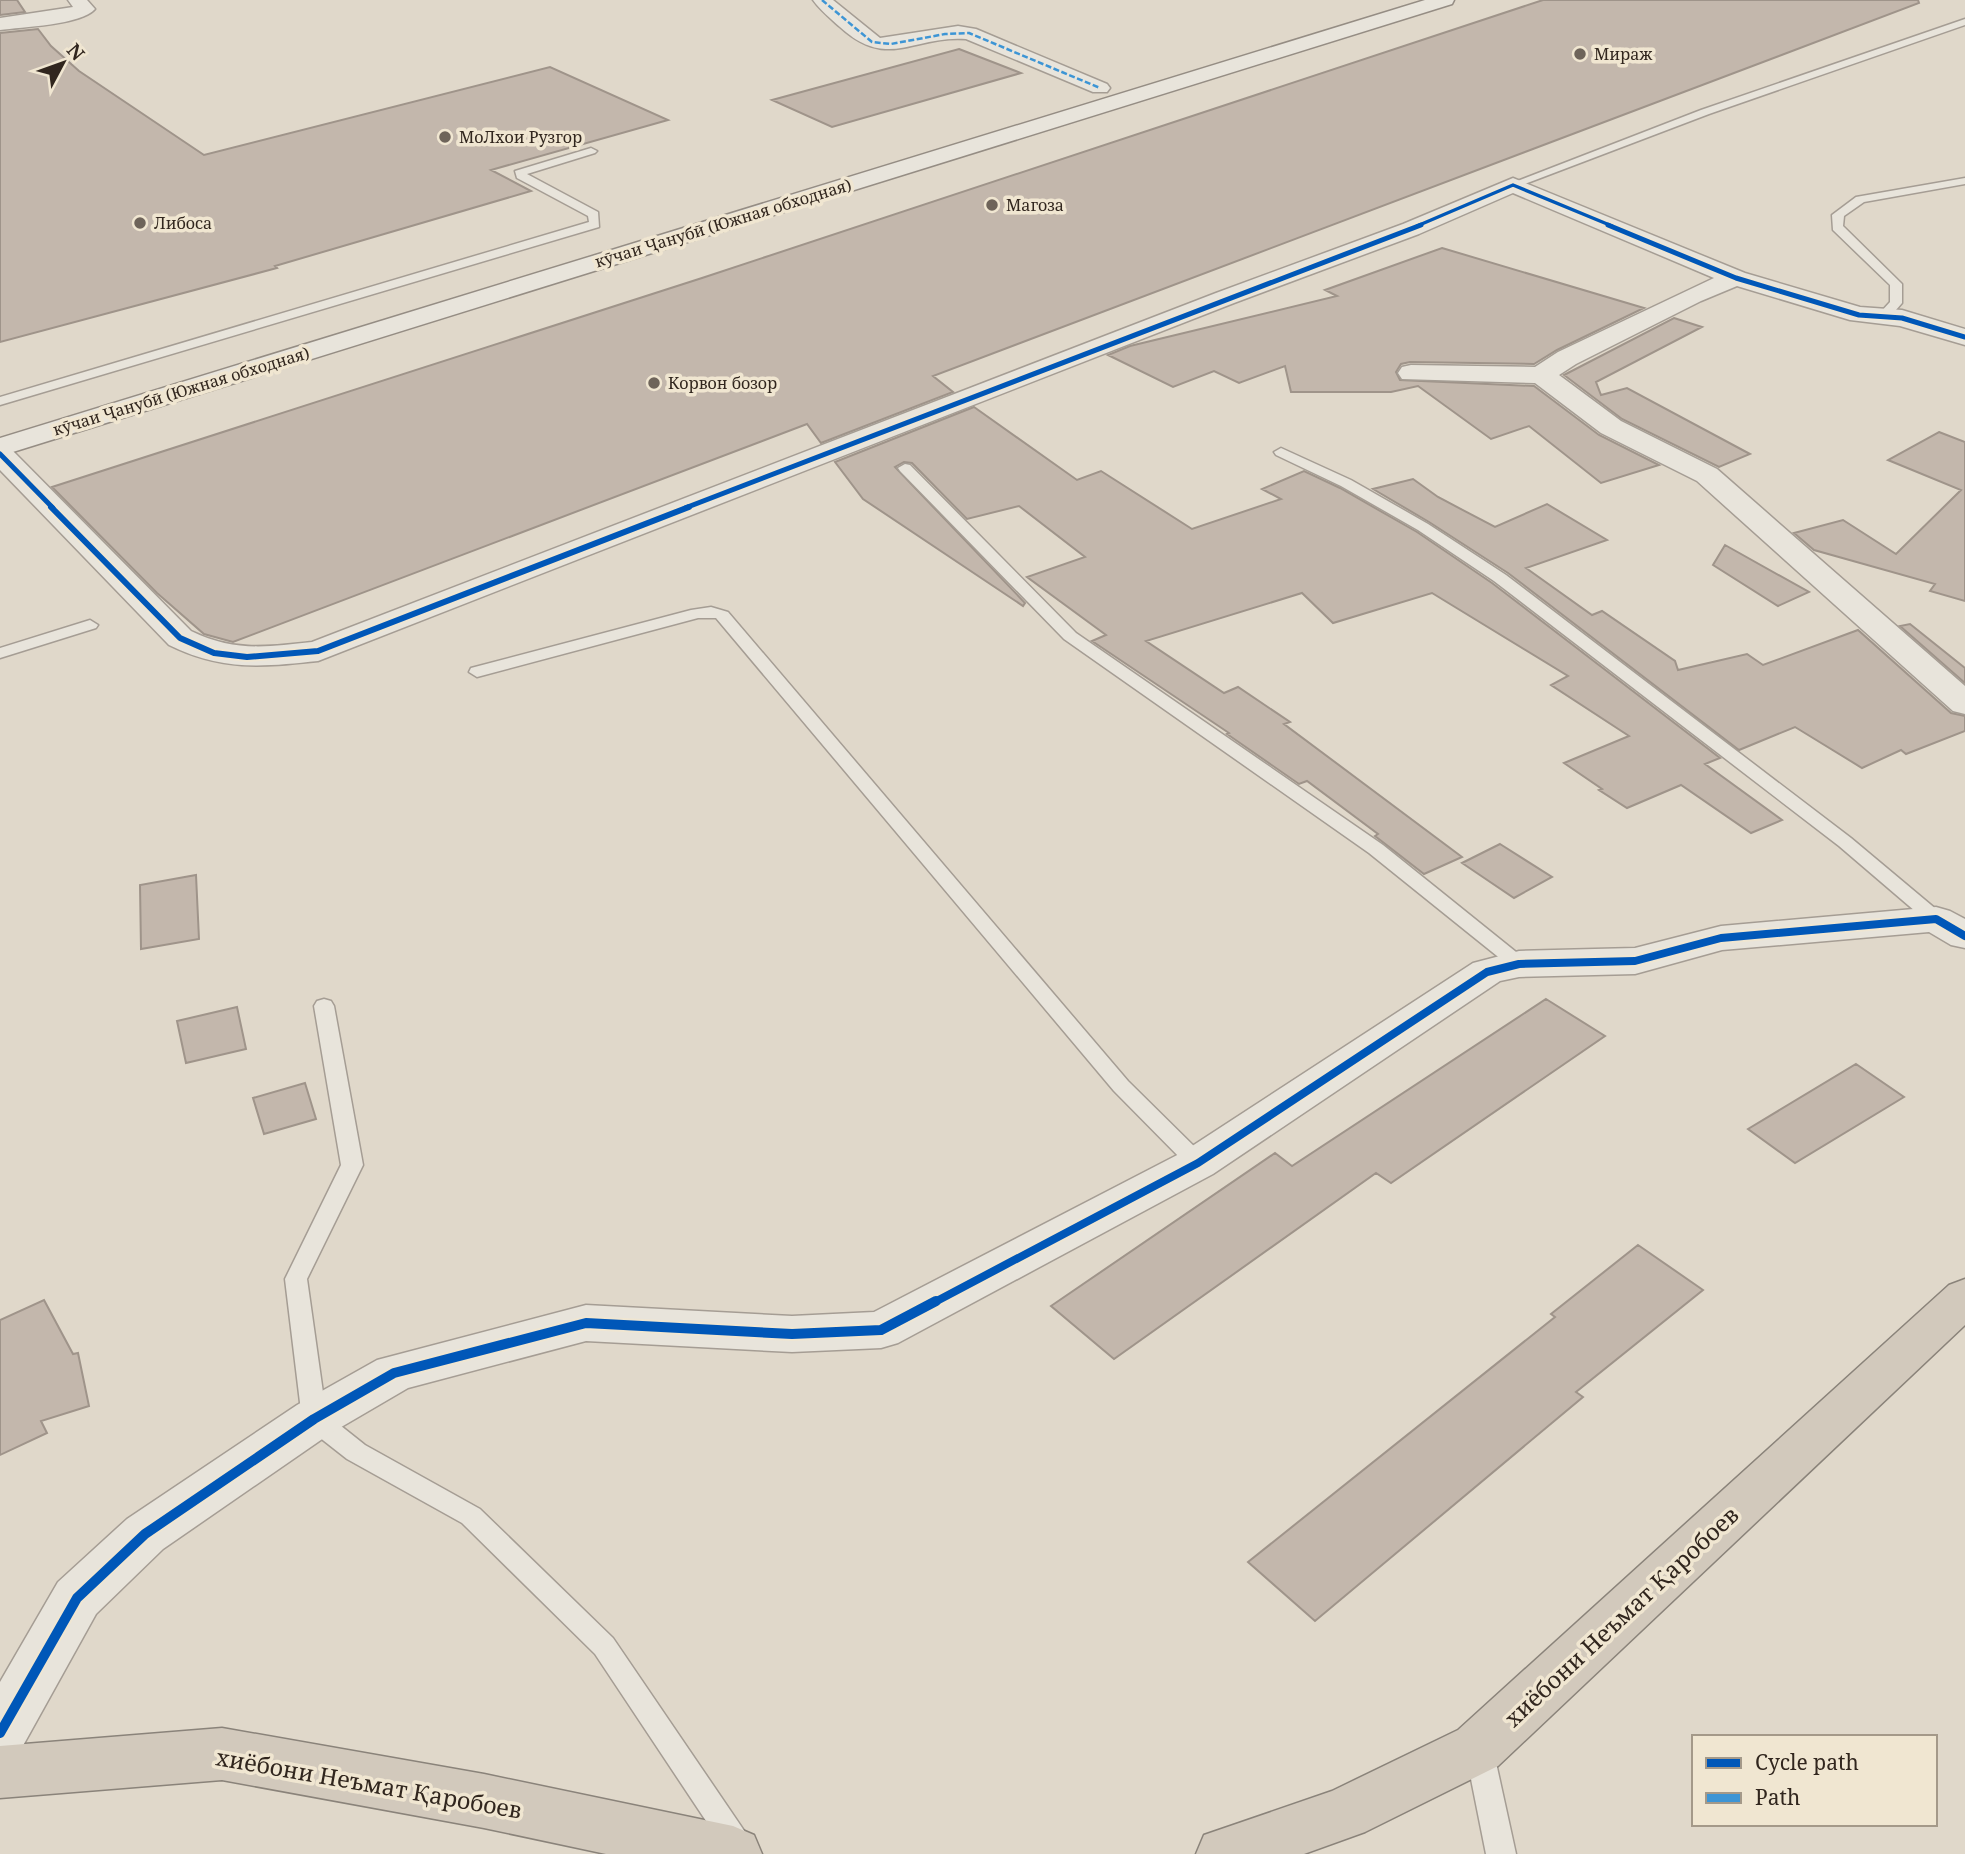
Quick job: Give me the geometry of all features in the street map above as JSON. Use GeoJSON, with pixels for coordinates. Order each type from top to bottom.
{"type":"FeatureCollection","features":[{"type":"Feature","properties":{"kind":"highway","name":"хиёбони Неъмат Қаробоев"},"geometry":{"type":"LineString","coordinates":[[1225,1854],[1345,1813],[1478,1748],[1965,1297]]}},
{"type":"Feature","properties":{"kind":"highway","name":"хиёбони Неъмат Қаробоев"},"geometry":{"type":"LineString","coordinates":[[0,1772],[222,1754],[484,1801],[733,1854]]}},
{"type":"Feature","properties":{"kind":"street"},"geometry":{"type":"LineString","coordinates":[[0,24],[77,13],[85,9],[77,0]]}},
{"type":"Feature","properties":{"kind":"street"},"geometry":{"type":"LineString","coordinates":[[822,0],[873,42],[888,43],[948,31],[969,33],[1100,88]]}},
{"type":"Feature","properties":{"kind":"street","name":"кӯчаи Ҷанубӣ (Южная обходная)"},"geometry":{"type":"LineString","coordinates":[[0,421],[1389,0]]}},
{"type":"Feature","properties":{"kind":"street","name":"кӯчаи Ҷанубӣ (Южная обходная)"},"geometry":{"type":"LineString","coordinates":[[0,447],[1445,0]]}},
{"type":"Feature","properties":{"kind":"street"},"geometry":{"type":"LineString","coordinates":[[0,454],[180,638],[201,651],[220,656],[254,657],[318,651],[1225,298],[1410,229],[1513,184],[1736,278],[1836,310],[1871,317],[1902,317],[1965,337]]}},
{"type":"Feature","properties":{"kind":"street"},"geometry":{"type":"LineString","coordinates":[[1410,373],[1541,375],[1567,358],[1692,296],[1736,278]]}},
{"type":"Feature","properties":{"kind":"street"},"geometry":{"type":"LineString","coordinates":[[1541,375],[1611,426],[1707,475],[1965,704]]}},
{"type":"Feature","properties":{"kind":"street"},"geometry":{"type":"LineString","coordinates":[[0,1733],[77,1598],[145,1534],[314,1419],[394,1373],[586,1323],[792,1334],[881,1330],[1198,1163],[1486,972],[1519,964],[1635,961],[1721,938],[1951,928]]}},
{"type":"Feature","properties":{"kind":"lane"},"geometry":{"type":"LineString","coordinates":[[1513,184],[1704,112],[1965,22]]}},
{"type":"Feature","properties":{"kind":"lane"},"geometry":{"type":"LineString","coordinates":[[0,401],[595,223],[594,214],[521,176],[521,171],[591,151]]}},
{"type":"Feature","properties":{"kind":"lane"},"geometry":{"type":"LineString","coordinates":[[1884,315],[1896,303],[1896,284],[1837,227],[1838,215],[1860,199],[1965,181]]}},
{"type":"Feature","properties":{"kind":"lane"},"geometry":{"type":"LineString","coordinates":[[1281,452],[1357,489],[1423,527],[1500,578],[1845,842],[1951,928]]}},
{"type":"Feature","properties":{"kind":"lane"},"geometry":{"type":"LineString","coordinates":[[905,468],[1070,636],[1376,849],[1519,964]]}},
{"type":"Feature","properties":{"kind":"lane"},"geometry":{"type":"LineString","coordinates":[[477,672],[697,613],[711,612],[722,615],[1121,1086],[1198,1163]]}},
{"type":"Feature","properties":{"kind":"lane"},"geometry":{"type":"LineString","coordinates":[[0,653],[90,625]]}},
{"type":"Feature","properties":{"kind":"lane"},"geometry":{"type":"LineString","coordinates":[[324,1006],[352,1165],[296,1279],[314,1419],[356,1452],[471,1516],[604,1646],[744,1854]]}},
{"type":"Feature","properties":{"kind":"lane"},"geometry":{"type":"LineString","coordinates":[[1478,1748],[1501,1854]]}},
{"type":"Feature","properties":{"kind":"building"},"geometry":{"type":"Polygon","coordinates":[[[0,0],[17,0],[25,12],[0,15],[0,0]]]}},
{"type":"Feature","properties":{"kind":"building","name":"Корвон бозор"},"geometry":{"type":"Polygon","coordinates":[[[1543,0],[1918,0],[1919,3],[933,376],[953,392],[821,443],[807,424],[233,642],[204,634],[157,593],[52,487],[702,278],[1543,0]]]}},
{"type":"Feature","properties":{"kind":"building"},"geometry":{"type":"Polygon","coordinates":[[[38,29],[51,46],[79,71],[204,155],[550,67],[668,120],[491,170],[531,191],[275,266],[277,268],[0,342],[0,33],[38,29]]]}},
{"type":"Feature","properties":{"kind":"building"},"geometry":{"type":"Polygon","coordinates":[[[959,49],[1021,73],[832,127],[772,100],[959,49]]]}},
{"type":"Feature","properties":{"kind":"building"},"geometry":{"type":"Polygon","coordinates":[[[1442,248],[1644,308],[1534,364],[1410,362],[1401,364],[1396,372],[1400,380],[1534,386],[1599,435],[1659,465],[1601,483],[1529,426],[1491,439],[1418,386],[1391,392],[1291,392],[1285,366],[1239,383],[1214,371],[1173,387],[1108,355],[1130,346],[1337,296],[1325,290],[1442,248]]]}},
{"type":"Feature","properties":{"kind":"building"},"geometry":{"type":"Polygon","coordinates":[[[1674,318],[1702,327],[1596,382],[1601,395],[1627,388],[1750,454],[1719,467],[1622,419],[1564,375],[1674,318]]]}},
{"type":"Feature","properties":{"kind":"building"},"geometry":{"type":"Polygon","coordinates":[[[974,407],[1077,480],[1101,471],[1192,529],[1281,499],[1262,489],[1304,471],[1340,488],[1417,532],[1492,583],[1720,758],[1705,764],[1782,820],[1751,833],[1681,785],[1627,808],[1599,790],[1602,789],[1564,763],[1629,736],[1551,685],[1568,676],[1432,593],[1333,623],[1302,593],[1146,641],[1224,693],[1238,687],[1290,722],[1284,724],[1462,857],[1424,874],[1375,836],[1378,834],[1307,781],[1299,784],[1227,734],[1229,733],[1092,641],[1106,635],[1027,577],[1085,557],[1019,506],[967,519],[912,463],[904,462],[895,467],[1025,603],[1023,606],[863,499],[835,462],[974,407]]]}},
{"type":"Feature","properties":{"kind":"building"},"geometry":{"type":"Polygon","coordinates":[[[1939,432],[1965,442],[1965,601],[1930,591],[1935,584],[1814,550],[1794,533],[1843,520],[1896,554],[1961,490],[1888,460],[1939,432]]]}},
{"type":"Feature","properties":{"kind":"building"},"geometry":{"type":"Polygon","coordinates":[[[1413,479],[1438,497],[1495,527],[1547,504],[1607,540],[1526,568],[1592,615],[1602,611],[1675,661],[1678,670],[1747,654],[1763,665],[1858,630],[1951,713],[1965,716],[1965,731],[1906,754],[1901,750],[1862,768],[1795,727],[1739,750],[1508,573],[1373,489],[1413,479]]]}},
{"type":"Feature","properties":{"kind":"building"},"geometry":{"type":"Polygon","coordinates":[[[1725,545],[1809,592],[1778,606],[1713,565],[1725,545]]]}},
{"type":"Feature","properties":{"kind":"building"},"geometry":{"type":"Polygon","coordinates":[[[1910,624],[1965,668],[1965,683],[1900,626],[1910,624]]]}},
{"type":"Feature","properties":{"kind":"building"},"geometry":{"type":"Polygon","coordinates":[[[1500,844],[1552,877],[1514,898],[1462,863],[1500,844]]]}},
{"type":"Feature","properties":{"kind":"building"},"geometry":{"type":"Polygon","coordinates":[[[196,875],[199,939],[141,949],[140,885],[196,875]]]}},
{"type":"Feature","properties":{"kind":"building"},"geometry":{"type":"Polygon","coordinates":[[[1546,999],[1605,1036],[1391,1183],[1376,1173],[1114,1359],[1051,1306],[1275,1153],[1292,1166],[1546,999]]]}},
{"type":"Feature","properties":{"kind":"building"},"geometry":{"type":"Polygon","coordinates":[[[237,1007],[246,1049],[186,1063],[177,1021],[237,1007]]]}},
{"type":"Feature","properties":{"kind":"building"},"geometry":{"type":"Polygon","coordinates":[[[1856,1064],[1904,1097],[1795,1163],[1748,1129],[1856,1064]]]}},
{"type":"Feature","properties":{"kind":"building"},"geometry":{"type":"Polygon","coordinates":[[[305,1083],[316,1119],[264,1134],[253,1098],[305,1083]]]}},
{"type":"Feature","properties":{"kind":"building"},"geometry":{"type":"Polygon","coordinates":[[[1638,1245],[1703,1290],[1576,1392],[1583,1397],[1315,1621],[1248,1562],[1555,1317],[1551,1314],[1638,1245]]]}},
{"type":"Feature","properties":{"kind":"building"},"geometry":{"type":"Polygon","coordinates":[[[44,1300],[73,1354],[78,1353],[89,1406],[41,1421],[47,1433],[0,1455],[0,1320],[44,1300]]]}},
{"type":"Feature","properties":{"kind":"marked path"},"geometry":{"type":"LineString","coordinates":[[822,0],[872,42],[891,44],[958,32],[969,33],[1100,88]]}},
{"type":"Feature","properties":{"kind":"cycle path"},"geometry":{"type":"LineString","coordinates":[[0,454],[180,638],[214,653],[264,656],[318,651],[1225,298],[1411,229],[1513,185],[1736,278],[1859,315],[1902,318],[1965,337]]}},
{"type":"Feature","properties":{"kind":"cycle path"},"geometry":{"type":"LineString","coordinates":[[0,1733],[77,1598],[145,1534],[314,1419],[394,1373],[586,1323],[792,1334],[881,1330],[1198,1163],[1487,972],[1519,964],[1635,961],[1721,938],[1936,919],[1965,936]]}},
{"type":"Feature","properties":{"kind":"place","name":"Мираж"},"geometry":{"type":"Point","coordinates":[1580,54]}},
{"type":"Feature","properties":{"kind":"place","name":"МоЛхои Рузгор"},"geometry":{"type":"Point","coordinates":[445,137]}},
{"type":"Feature","properties":{"kind":"place","name":"Магоза"},"geometry":{"type":"Point","coordinates":[992,205]}},
{"type":"Feature","properties":{"kind":"place","name":"Либоса"},"geometry":{"type":"Point","coordinates":[140,223]}},
{"type":"Feature","properties":{"kind":"place","name":"Корвон бозор"},"geometry":{"type":"Point","coordinates":[654,383]}}]}
